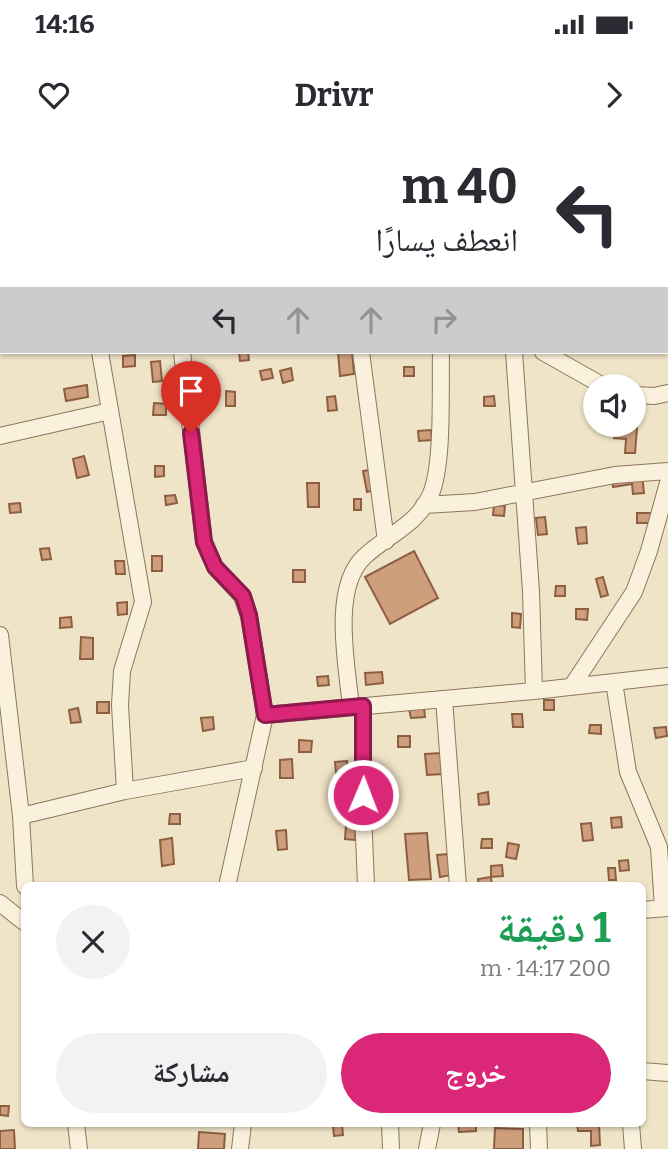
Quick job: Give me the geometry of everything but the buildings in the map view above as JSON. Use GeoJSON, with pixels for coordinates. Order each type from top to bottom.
{"type":"FeatureCollection","features":[{"type":"Feature","properties":{"kind":"street"},"geometry":{"type":"LineString","coordinates":[[100,354],[143,602],[122,671],[120,705],[125,791]]}},
{"type":"Feature","properties":{"kind":"street"},"geometry":{"type":"LineString","coordinates":[[181,354],[204,542],[215,567],[243,596],[249,615],[265,715],[228,882]]}},
{"type":"Feature","properties":{"kind":"street"},"geometry":{"type":"LineString","coordinates":[[361,354],[386,541]]}},
{"type":"Feature","properties":{"kind":"street"},"geometry":{"type":"LineString","coordinates":[[366,882],[357,706],[344,634],[348,585],[363,557],[415,519],[430,495],[437,470],[441,354]]}},
{"type":"Feature","properties":{"kind":"street"},"geometry":{"type":"LineString","coordinates":[[514,354],[531,591],[534,691]]}},
{"type":"Feature","properties":{"kind":"street"},"geometry":{"type":"LineString","coordinates":[[547,354],[583,375]]}},
{"type":"Feature","properties":{"kind":"street"},"geometry":{"type":"LineString","coordinates":[[646,396],[668,393]]}},
{"type":"Feature","properties":{"kind":"street"},"geometry":{"type":"LineString","coordinates":[[0,436],[110,411]]}},
{"type":"Feature","properties":{"kind":"street"},"geometry":{"type":"LineString","coordinates":[[424,505],[475,502],[615,475],[668,471]]}},
{"type":"Feature","properties":{"kind":"street"},"geometry":{"type":"LineString","coordinates":[[572,686],[634,592],[649,551],[668,483]]}},
{"type":"Feature","properties":{"kind":"street"},"geometry":{"type":"LineString","coordinates":[[0,635],[21,816],[25,882]]}},
{"type":"Feature","properties":{"kind":"street"},"geometry":{"type":"LineString","coordinates":[[265,715],[668,676]]}},
{"type":"Feature","properties":{"kind":"street"},"geometry":{"type":"LineString","coordinates":[[614,682],[628,772],[659,847],[665,908],[646,910]]}},
{"type":"Feature","properties":{"kind":"street"},"geometry":{"type":"LineString","coordinates":[[444,699],[458,882]]}},
{"type":"Feature","properties":{"kind":"street"},"geometry":{"type":"LineString","coordinates":[[21,816],[125,791],[254,768]]}},
{"type":"Feature","properties":{"kind":"street"},"geometry":{"type":"LineString","coordinates":[[0,903],[21,920]]}},
{"type":"Feature","properties":{"kind":"street"},"geometry":{"type":"LineString","coordinates":[[646,1071],[668,1073]]}},
{"type":"Feature","properties":{"kind":"street"},"geometry":{"type":"LineString","coordinates":[[76,1127],[79,1149]]}},
{"type":"Feature","properties":{"kind":"street"},"geometry":{"type":"LineString","coordinates":[[240,1149],[243,1127]]}},
{"type":"Feature","properties":{"kind":"street"},"geometry":{"type":"LineString","coordinates":[[390,1127],[391,1149]]}},
{"type":"Feature","properties":{"kind":"street"},"geometry":{"type":"LineString","coordinates":[[427,1149],[431,1127]]}},
{"type":"Feature","properties":{"kind":"street"},"geometry":{"type":"LineString","coordinates":[[538,1127],[539,1149]]}},
{"type":"Feature","properties":{"kind":"street"},"geometry":{"type":"LineString","coordinates":[[631,1127],[633,1149]]}},
{"type":"Feature","properties":{"kind":"route"},"geometry":{"type":"LineString","coordinates":[[191,433],[204,542],[215,567],[243,596],[249,615],[265,715],[363,706],[363,795]]}}]}
